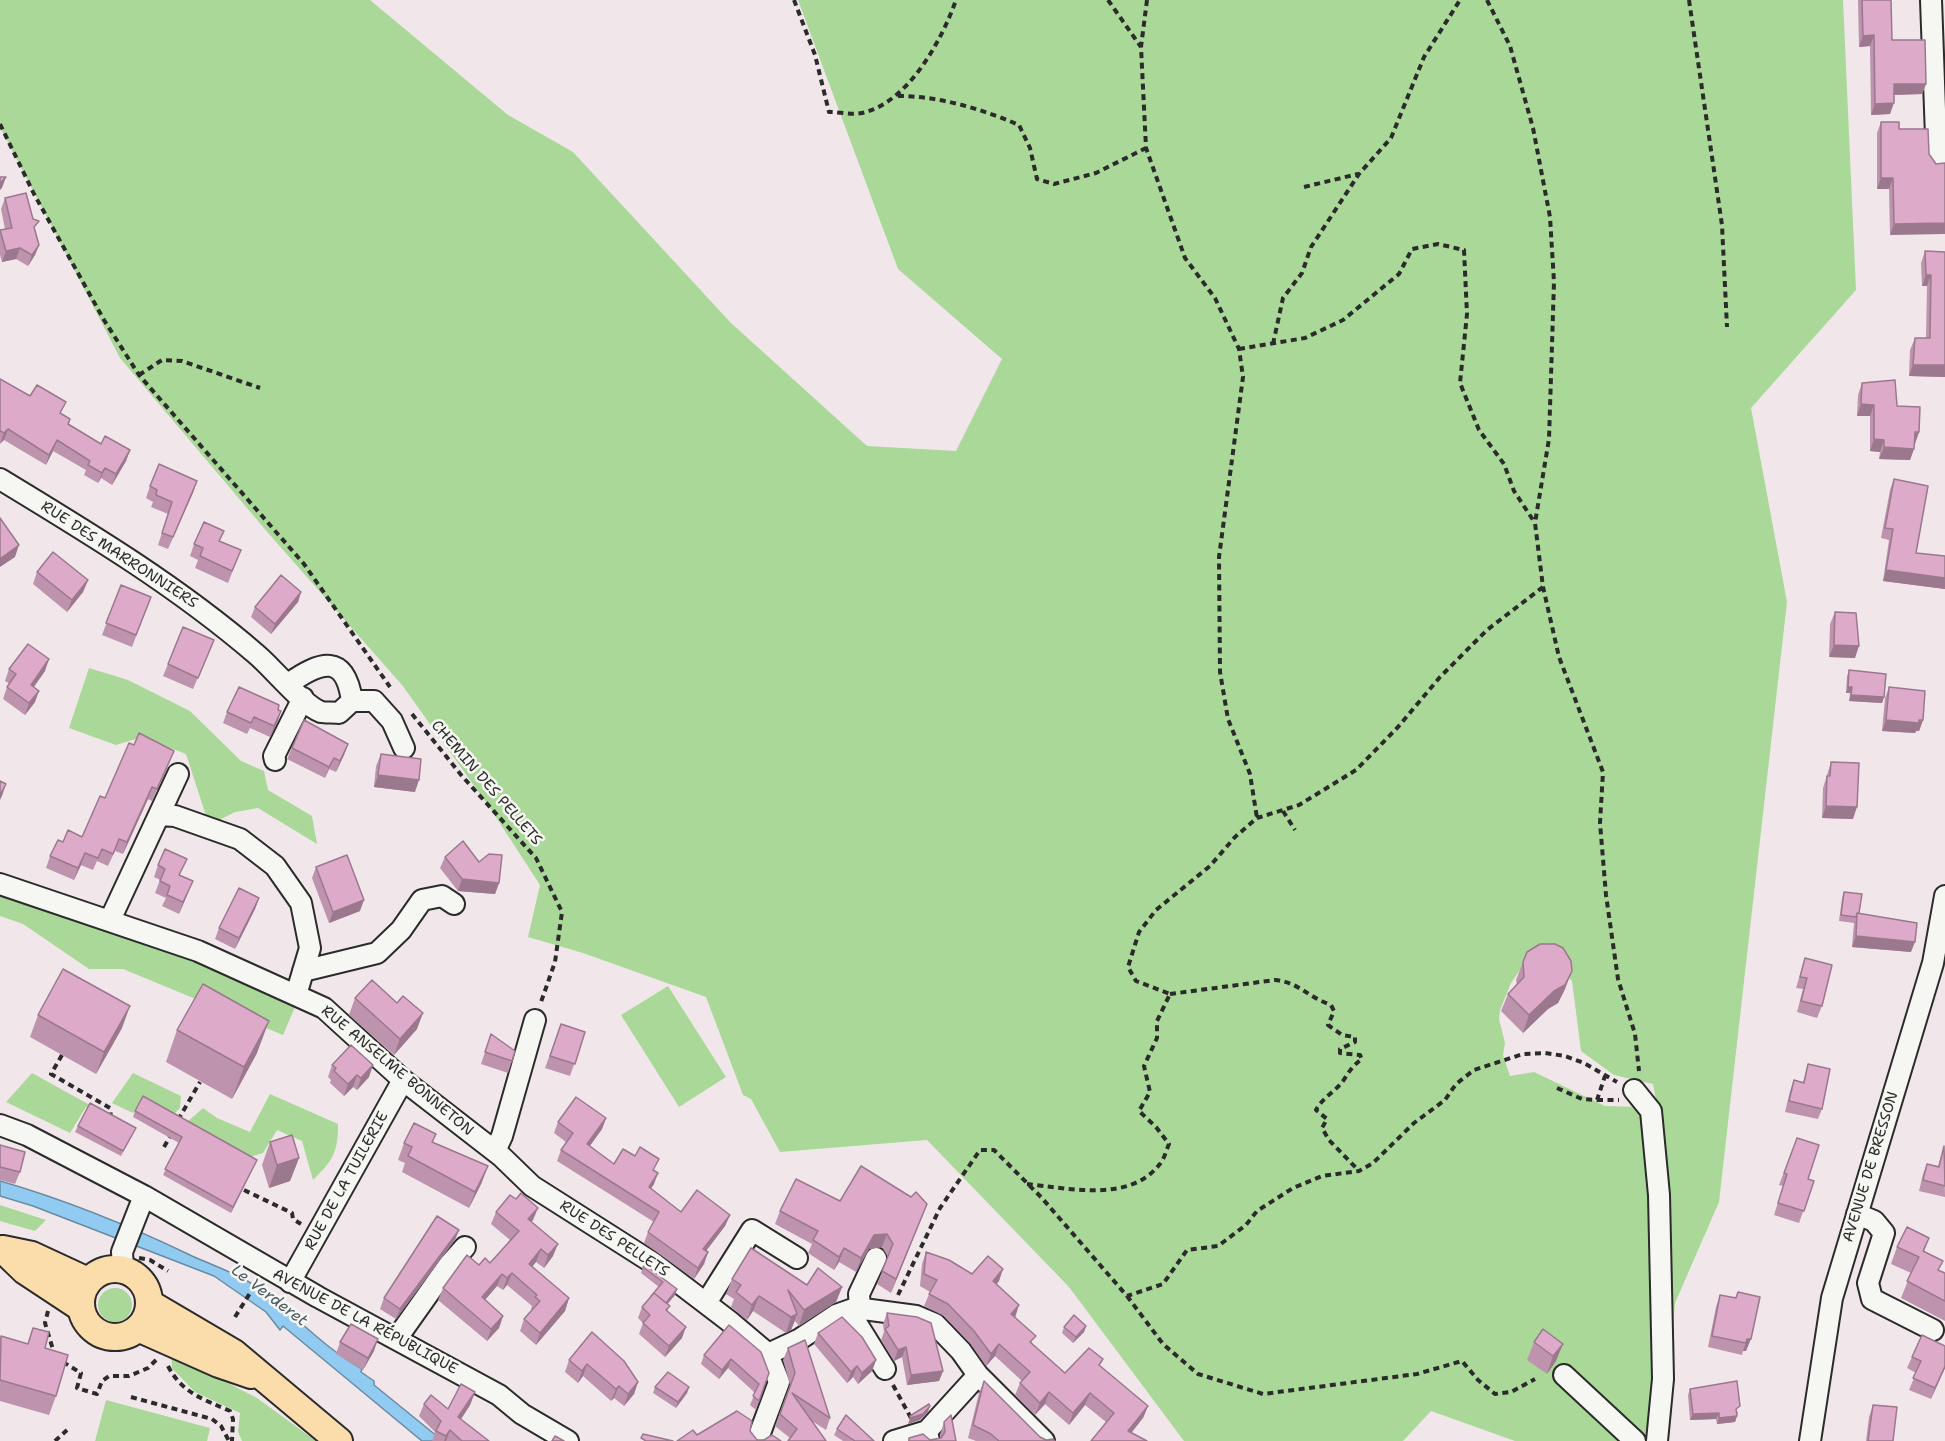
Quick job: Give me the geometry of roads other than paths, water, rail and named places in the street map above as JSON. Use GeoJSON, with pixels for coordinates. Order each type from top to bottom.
{"type":"FeatureCollection","features":[{"type":"Feature","properties":{"kind":"main road"},"geometry":{"type":"LineString","coordinates":[[1,1248],[32,1255],[88,1281]]}},
{"type":"Feature","properties":{"kind":"main road"},"geometry":{"type":"LineString","coordinates":[[1,1248],[25,1271],[81,1308]]}},
{"type":"Feature","properties":{"kind":"main road"},"geometry":{"type":"LineString","coordinates":[[123,1258],[146,1287],[148,1313],[138,1328],[116,1337],[104,1335],[93,1329],[85,1319],[81,1308],[83,1289],[88,1281],[98,1273],[110,1269],[123,1258]]}},
{"type":"Feature","properties":{"kind":"main road"},"geometry":{"type":"LineString","coordinates":[[149,1303],[234,1353],[339,1441]]}},
{"type":"Feature","properties":{"kind":"main road"},"geometry":{"type":"LineString","coordinates":[[138,1328],[219,1364],[263,1379]]}},
{"type":"Feature","properties":{"kind":"street"},"geometry":{"type":"LineString","coordinates":[[1930,0],[1937,164]]}},
{"type":"Feature","properties":{"kind":"street","name":"RUE DES MARRONNIERS"},"geometry":{"type":"LineString","coordinates":[[0,479],[161,579],[258,655],[321,712],[339,713],[352,701],[374,701],[392,721],[404,748]]}},
{"type":"Feature","properties":{"kind":"street"},"geometry":{"type":"LineString","coordinates":[[288,684],[305,672],[327,665],[342,670],[352,701]]}},
{"type":"Feature","properties":{"kind":"street"},"geometry":{"type":"LineString","coordinates":[[275,760],[274,756],[303,698]]}},
{"type":"Feature","properties":{"kind":"street"},"geometry":{"type":"LineString","coordinates":[[110,920],[178,774]]}},
{"type":"Feature","properties":{"kind":"street"},"geometry":{"type":"LineString","coordinates":[[159,815],[175,816],[240,839],[275,866],[301,903],[310,948],[296,995]]}},
{"type":"Feature","properties":{"kind":"street","name":"RUE ANSELME BONNETON"},"geometry":{"type":"LineString","coordinates":[[0,884],[198,951],[324,1008],[403,1080],[495,1151]]}},
{"type":"Feature","properties":{"kind":"street"},"geometry":{"type":"LineString","coordinates":[[303,971],[377,953],[401,930],[422,900],[442,896],[454,904]]}},
{"type":"Feature","properties":{"kind":"street","name":"AVENUE DE BRESSON"},"geometry":{"type":"LineString","coordinates":[[1810,1441],[1832,1298],[1933,963],[1945,896]]}},
{"type":"Feature","properties":{"kind":"street"},"geometry":{"type":"LineString","coordinates":[[495,1151],[502,1136],[535,1020]]}},
{"type":"Feature","properties":{"kind":"street","name":"RUE DE LA TUILERIE"},"geometry":{"type":"LineString","coordinates":[[290,1282],[403,1080]]}},
{"type":"Feature","properties":{"kind":"street"},"geometry":{"type":"LineString","coordinates":[[1634,1090],[1651,1111],[1659,1195],[1663,1379],[1657,1441]]}},
{"type":"Feature","properties":{"kind":"street","name":"AVENUE DE LA RÉPUBLIQUE"},"geometry":{"type":"LineString","coordinates":[[0,1125],[27,1135],[144,1196],[290,1282],[500,1395],[522,1414],[568,1441]]}},
{"type":"Feature","properties":{"kind":"street","name":"RUE DES PELLETS"},"geometry":{"type":"LineString","coordinates":[[495,1151],[532,1186],[653,1263],[768,1354],[779,1382],[757,1441]]}},
{"type":"Feature","properties":{"kind":"street"},"geometry":{"type":"LineString","coordinates":[[123,1258],[133,1219],[144,1196]]}},
{"type":"Feature","properties":{"kind":"street"},"geometry":{"type":"LineString","coordinates":[[1857,1214],[1874,1221],[1884,1233],[1868,1283],[1872,1299],[1933,1330]]}},
{"type":"Feature","properties":{"kind":"street"},"geometry":{"type":"LineString","coordinates":[[706,1303],[752,1230],[797,1258]]}},
{"type":"Feature","properties":{"kind":"street"},"geometry":{"type":"LineString","coordinates":[[397,1338],[448,1266],[465,1247]]}},
{"type":"Feature","properties":{"kind":"street"},"geometry":{"type":"LineString","coordinates":[[876,1258],[854,1310],[885,1369]]}},
{"type":"Feature","properties":{"kind":"street"},"geometry":{"type":"LineString","coordinates":[[768,1354],[800,1339],[836,1315],[854,1310],[916,1316],[935,1324],[961,1351],[978,1375],[1044,1441]]}},
{"type":"Feature","properties":{"kind":"street"},"geometry":{"type":"LineString","coordinates":[[894,1441],[924,1432],[978,1375]]}},
{"type":"Feature","properties":{"kind":"street"},"geometry":{"type":"LineString","coordinates":[[1564,1375],[1635,1441]]}},
{"type":"Feature","properties":{"kind":"water","name":"Le Verderet"},"geometry":{"type":"Polygon","coordinates":[[[0,1181],[98,1214],[247,1281],[268,1295],[347,1360],[362,1369],[361,1372],[374,1381],[374,1385],[443,1441],[422,1441],[283,1326],[280,1330],[266,1312],[214,1276],[33,1206],[0,1196],[0,1181]]]}}]}
